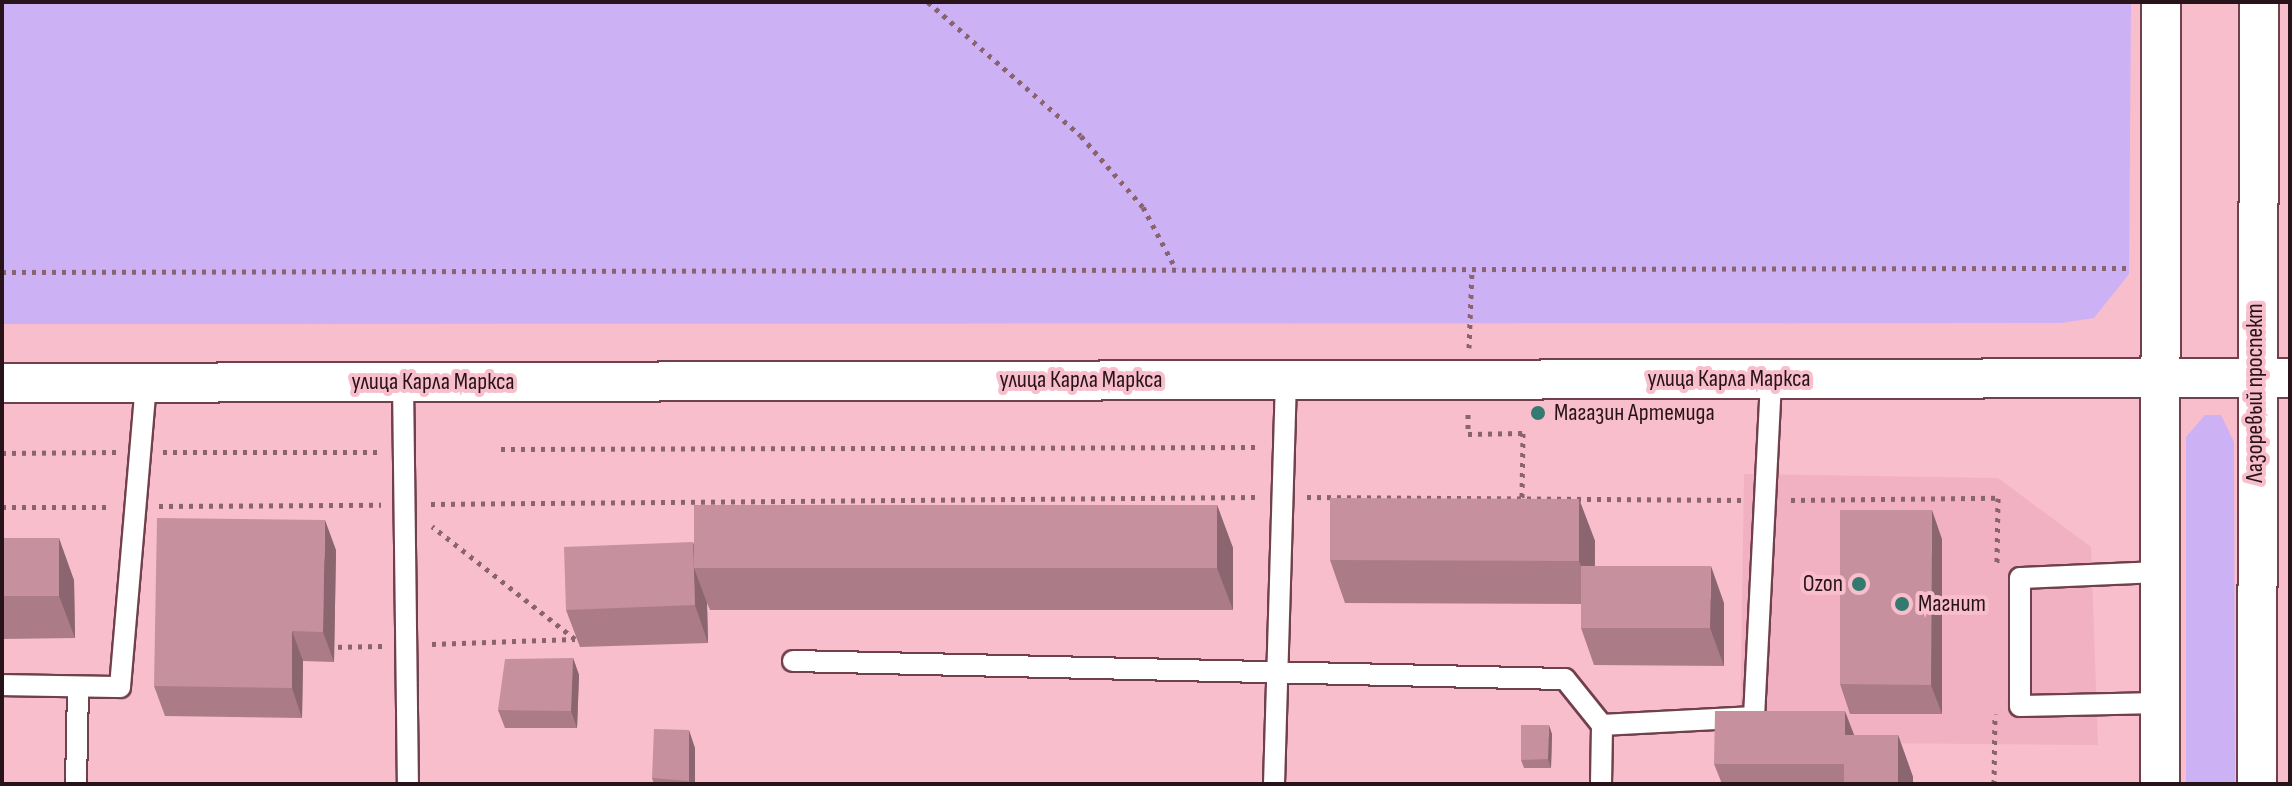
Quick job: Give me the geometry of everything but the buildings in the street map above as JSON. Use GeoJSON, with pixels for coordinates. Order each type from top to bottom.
{"type":"FeatureCollection","features":[{"type":"Feature","properties":{"kind":"street"},"geometry":{"type":"LineString","coordinates":[[2160,784],[2161,2]]}},
{"type":"Feature","properties":{"kind":"street","name":"Лазоревый проспект"},"geometry":{"type":"LineString","coordinates":[[2257,784],[2272,378],[2259,2]]}},
{"type":"Feature","properties":{"kind":"street","name":"улица Карла Маркса"},"geometry":{"type":"LineString","coordinates":[[2,383],[2272,378]]}},
{"type":"Feature","properties":{"kind":"lane"},"geometry":{"type":"LineString","coordinates":[[1602,725],[1754,717],[1771,379]]}},
{"type":"Feature","properties":{"kind":"lane"},"geometry":{"type":"LineString","coordinates":[[1274,784],[1282,672],[1286,380]]}},
{"type":"Feature","properties":{"kind":"lane"},"geometry":{"type":"LineString","coordinates":[[2,685],[120,687],[146,382]]}},
{"type":"Feature","properties":{"kind":"lane"},"geometry":{"type":"LineString","coordinates":[[403,382],[408,784]]}},
{"type":"Feature","properties":{"kind":"lane"},"geometry":{"type":"LineString","coordinates":[[2160,572],[2020,578],[2020,706],[2160,703]]}},
{"type":"Feature","properties":{"kind":"lane"},"geometry":{"type":"LineString","coordinates":[[793,661],[1565,679],[1602,725],[1601,784]]}},
{"type":"Feature","properties":{"kind":"lane"},"geometry":{"type":"LineString","coordinates":[[76,784],[78,687]]}},
{"type":"Feature","properties":{"kind":"path"},"geometry":{"type":"LineString","coordinates":[[928,2],[1081,136],[1143,207],[1176,269]]}},
{"type":"Feature","properties":{"kind":"path"},"geometry":{"type":"LineString","coordinates":[[2,272],[2160,267]]}},
{"type":"Feature","properties":{"kind":"path"},"geometry":{"type":"LineString","coordinates":[[501,449],[1285,447]]}},
{"type":"Feature","properties":{"kind":"path"},"geometry":{"type":"LineString","coordinates":[[2,453],[404,452]]}},
{"type":"Feature","properties":{"kind":"path"},"geometry":{"type":"LineString","coordinates":[[2,507],[1284,497],[1764,501],[1998,498],[1997,577]]}},
{"type":"Feature","properties":{"kind":"path"},"geometry":{"type":"LineString","coordinates":[[1994,784],[1995,698]]}},
{"type":"Feature","properties":{"kind":"shaded area"},"geometry":{"type":"Polygon","coordinates":[[[2,2],[2131,2],[2129,274],[2094,318],[2061,323],[2,324],[2,2]]]}},
{"type":"Feature","properties":{"kind":"shaded area"},"geometry":{"type":"Polygon","coordinates":[[[2205,415],[2221,415],[2234,442],[2235,784],[2186,784],[2186,437],[2205,415]]]}},
{"type":"Feature","properties":{"kind":"shaded area"},"geometry":{"type":"Polygon","coordinates":[[[1744,474],[1998,478],[2091,547],[2098,745],[1740,742],[1744,474]]]}},
{"type":"Feature","properties":{"kind":"place","name":"Магазин Артемида"},"geometry":{"type":"Point","coordinates":[1538,413]}},
{"type":"Feature","properties":{"kind":"place","name":"Ozon"},"geometry":{"type":"Point","coordinates":[1859,584]}},
{"type":"Feature","properties":{"kind":"place","name":"Магнит"},"geometry":{"type":"Point","coordinates":[1902,604]}}]}
